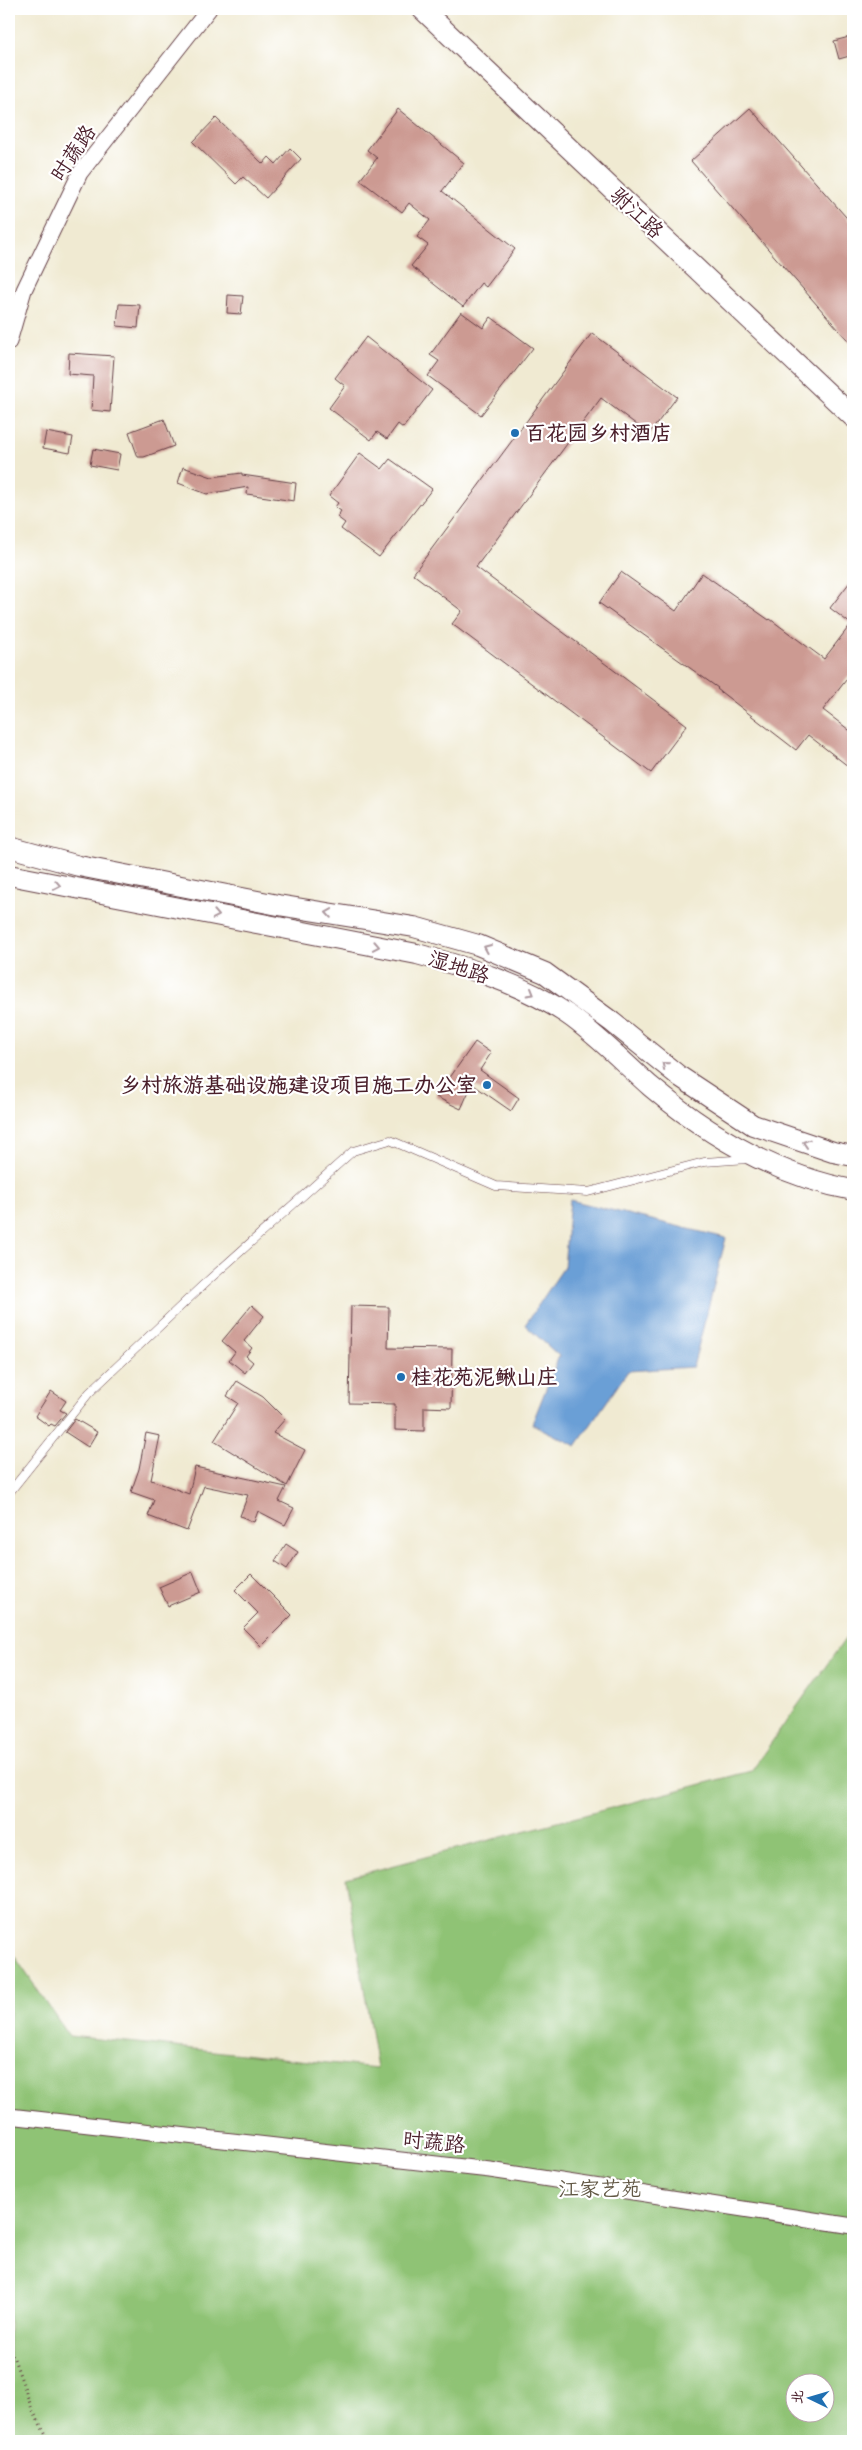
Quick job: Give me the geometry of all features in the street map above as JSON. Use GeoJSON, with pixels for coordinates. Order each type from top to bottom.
{"type":"FeatureCollection","features":[{"type":"Feature","properties":{"kind":"street","name":"时蔬路"},"geometry":{"type":"LineString","coordinates":[[9,342],[24,290],[80,173],[209,9]]}},
{"type":"Feature","properties":{"kind":"street","name":"驸江路"},"geometry":{"type":"LineString","coordinates":[[422,9],[853,418]]}},
{"type":"Feature","properties":{"kind":"street","name":"湿地路"},"geometry":{"type":"LineString","coordinates":[[9,847],[107,871],[278,905],[414,927],[478,945],[545,973],[612,1022],[679,1076],[753,1125],[833,1152],[853,1156]]}},
{"type":"Feature","properties":{"kind":"street","name":"湿地路"},"geometry":{"type":"LineString","coordinates":[[9,875],[417,954],[471,969],[523,989],[568,1015],[653,1088],[720,1138],[770,1164],[853,1190]]}},
{"type":"Feature","properties":{"kind":"street","name":"时蔬路"},"geometry":{"type":"LineString","coordinates":[[9,2116],[490,2170],[853,2226]]}},
{"type":"Feature","properties":{"kind":"lane"},"geometry":{"type":"LineString","coordinates":[[9,1493],[89,1393],[203,1285],[353,1151],[390,1140],[496,1186],[588,1192],[704,1162],[757,1158]]}},
{"type":"Feature","properties":{"kind":"path"},"geometry":{"type":"LineString","coordinates":[[9,2345],[32,2409],[49,2441]]}},
{"type":"Feature","properties":{"kind":"path"},"geometry":{"type":"LineString","coordinates":[[9,2428],[15,2441]]}},
{"type":"Feature","properties":{"kind":"green space","name":"江家艺苑"},"geometry":{"type":"Polygon","coordinates":[[[853,1628],[853,2441],[9,2441],[9,1948],[69,2036],[377,2068],[346,1878],[751,1771],[853,1628]]]}},
{"type":"Feature","properties":{"kind":"water"},"geometry":{"type":"Polygon","coordinates":[[[570,1200],[726,1238],[693,1367],[628,1371],[576,1446],[532,1424],[559,1356],[525,1325],[564,1267],[570,1200]]]}},
{"type":"Feature","properties":{"kind":"building"},"geometry":{"type":"Polygon","coordinates":[[[853,36],[853,55],[839,59],[834,41],[853,36]]]}},
{"type":"Feature","properties":{"kind":"building"},"geometry":{"type":"Polygon","coordinates":[[[750,108],[853,225],[853,346],[691,161],[750,108]]]}},
{"type":"Feature","properties":{"kind":"building"},"geometry":{"type":"Polygon","coordinates":[[[398,109],[464,163],[442,191],[515,249],[486,287],[481,283],[463,307],[411,266],[428,245],[417,237],[430,220],[409,203],[402,212],[360,180],[377,158],[367,150],[398,109]]]}},
{"type":"Feature","properties":{"kind":"building"},"geometry":{"type":"Polygon","coordinates":[[[216,118],[263,164],[269,157],[276,164],[290,148],[301,159],[266,198],[243,177],[236,184],[193,142],[216,118]]]}},
{"type":"Feature","properties":{"kind":"building"},"geometry":{"type":"Polygon","coordinates":[[[228,295],[243,296],[241,314],[227,313],[228,295]]]}},
{"type":"Feature","properties":{"kind":"building"},"geometry":{"type":"Polygon","coordinates":[[[119,304],[140,305],[138,328],[117,326],[119,304]]]}},
{"type":"Feature","properties":{"kind":"building"},"geometry":{"type":"Polygon","coordinates":[[[461,312],[483,328],[491,317],[533,348],[481,415],[428,376],[439,361],[430,355],[461,312]]]}},
{"type":"Feature","properties":{"kind":"building"},"geometry":{"type":"Polygon","coordinates":[[[592,333],[677,397],[649,434],[601,398],[476,567],[687,725],[651,773],[452,624],[462,611],[413,574],[592,333]]]}},
{"type":"Feature","properties":{"kind":"building"},"geometry":{"type":"Polygon","coordinates":[[[366,337],[432,390],[403,428],[398,424],[387,439],[377,432],[371,440],[329,408],[345,386],[335,378],[366,337]]]}},
{"type":"Feature","properties":{"kind":"building"},"geometry":{"type":"Polygon","coordinates":[[[69,353],[114,356],[110,412],[91,410],[93,376],[68,374],[69,353]]]}},
{"type":"Feature","properties":{"kind":"building"},"geometry":{"type":"Polygon","coordinates":[[[164,419],[174,446],[144,457],[138,457],[129,432],[164,419]]]}},
{"type":"Feature","properties":{"kind":"building"},"geometry":{"type":"Polygon","coordinates":[[[46,432],[73,437],[70,453],[43,448],[46,432]]]}},
{"type":"Feature","properties":{"kind":"building"},"geometry":{"type":"Polygon","coordinates":[[[93,449],[120,454],[117,470],[90,465],[93,449]]]}},
{"type":"Feature","properties":{"kind":"building"},"geometry":{"type":"Polygon","coordinates":[[[360,453],[382,469],[390,459],[432,489],[379,557],[341,529],[345,523],[337,517],[341,511],[335,507],[338,503],[329,496],[360,453]]]}},
{"type":"Feature","properties":{"kind":"building"},"geometry":{"type":"Polygon","coordinates":[[[183,467],[212,477],[242,473],[242,475],[296,483],[294,501],[247,494],[248,487],[207,494],[178,483],[183,467]]]}},
{"type":"Feature","properties":{"kind":"building"},"geometry":{"type":"Polygon","coordinates":[[[621,572],[676,611],[702,573],[770,619],[824,659],[851,624],[830,608],[853,578],[853,671],[823,710],[853,733],[853,770],[808,735],[796,750],[718,688],[599,603],[621,572]]]}},
{"type":"Feature","properties":{"kind":"building","name":"乡村旅游基础设施建设项目施工办公室"},"geometry":{"type":"Polygon","coordinates":[[[475,1042],[491,1053],[480,1070],[519,1098],[511,1111],[472,1084],[461,1109],[436,1097],[443,1082],[446,1083],[475,1042]]]}},
{"type":"Feature","properties":{"kind":"building"},"geometry":{"type":"Polygon","coordinates":[[[252,1305],[264,1316],[244,1341],[252,1348],[246,1356],[253,1362],[245,1373],[229,1360],[235,1352],[222,1341],[252,1305]]]}},
{"type":"Feature","properties":{"kind":"building","name":"桂花苑泥鳅山庄"},"geometry":{"type":"Polygon","coordinates":[[[351,1306],[389,1307],[388,1348],[452,1349],[451,1408],[424,1407],[424,1431],[395,1430],[395,1404],[349,1403],[351,1306]]]}},
{"type":"Feature","properties":{"kind":"building"},"geometry":{"type":"Polygon","coordinates":[[[237,1381],[263,1397],[285,1419],[273,1433],[305,1450],[287,1486],[214,1441],[238,1403],[227,1396],[237,1381]]]}},
{"type":"Feature","properties":{"kind":"building"},"geometry":{"type":"Polygon","coordinates":[[[51,1391],[66,1401],[60,1410],[66,1413],[55,1426],[51,1424],[49,1426],[35,1416],[51,1391]]]}},
{"type":"Feature","properties":{"kind":"building"},"geometry":{"type":"Polygon","coordinates":[[[75,1419],[97,1432],[88,1447],[65,1432],[75,1419]]]}},
{"type":"Feature","properties":{"kind":"building"},"geometry":{"type":"Polygon","coordinates":[[[146,1433],[160,1436],[151,1480],[189,1494],[195,1467],[286,1487],[279,1501],[294,1508],[285,1525],[258,1511],[254,1522],[240,1516],[248,1495],[204,1486],[187,1531],[148,1516],[154,1500],[131,1492],[139,1469],[146,1433]]]}},
{"type":"Feature","properties":{"kind":"building"},"geometry":{"type":"Polygon","coordinates":[[[286,1544],[298,1552],[287,1569],[275,1561],[286,1544]]]}},
{"type":"Feature","properties":{"kind":"building"},"geometry":{"type":"Polygon","coordinates":[[[193,1572],[201,1592],[168,1606],[159,1587],[193,1572]]]}},
{"type":"Feature","properties":{"kind":"building"},"geometry":{"type":"Polygon","coordinates":[[[251,1574],[292,1615],[261,1646],[243,1628],[258,1613],[235,1590],[251,1574]]]}},
{"type":"Feature","properties":{"kind":"place","name":"百花园乡村酒店"},"geometry":{"type":"Point","coordinates":[515,433]}},
{"type":"Feature","properties":{"kind":"place","name":"乡村旅游基础设施建设项目施工办公室"},"geometry":{"type":"Point","coordinates":[487,1085]}},
{"type":"Feature","properties":{"kind":"place","name":"桂花苑泥鳅山庄"},"geometry":{"type":"Point","coordinates":[401,1377]}}]}
